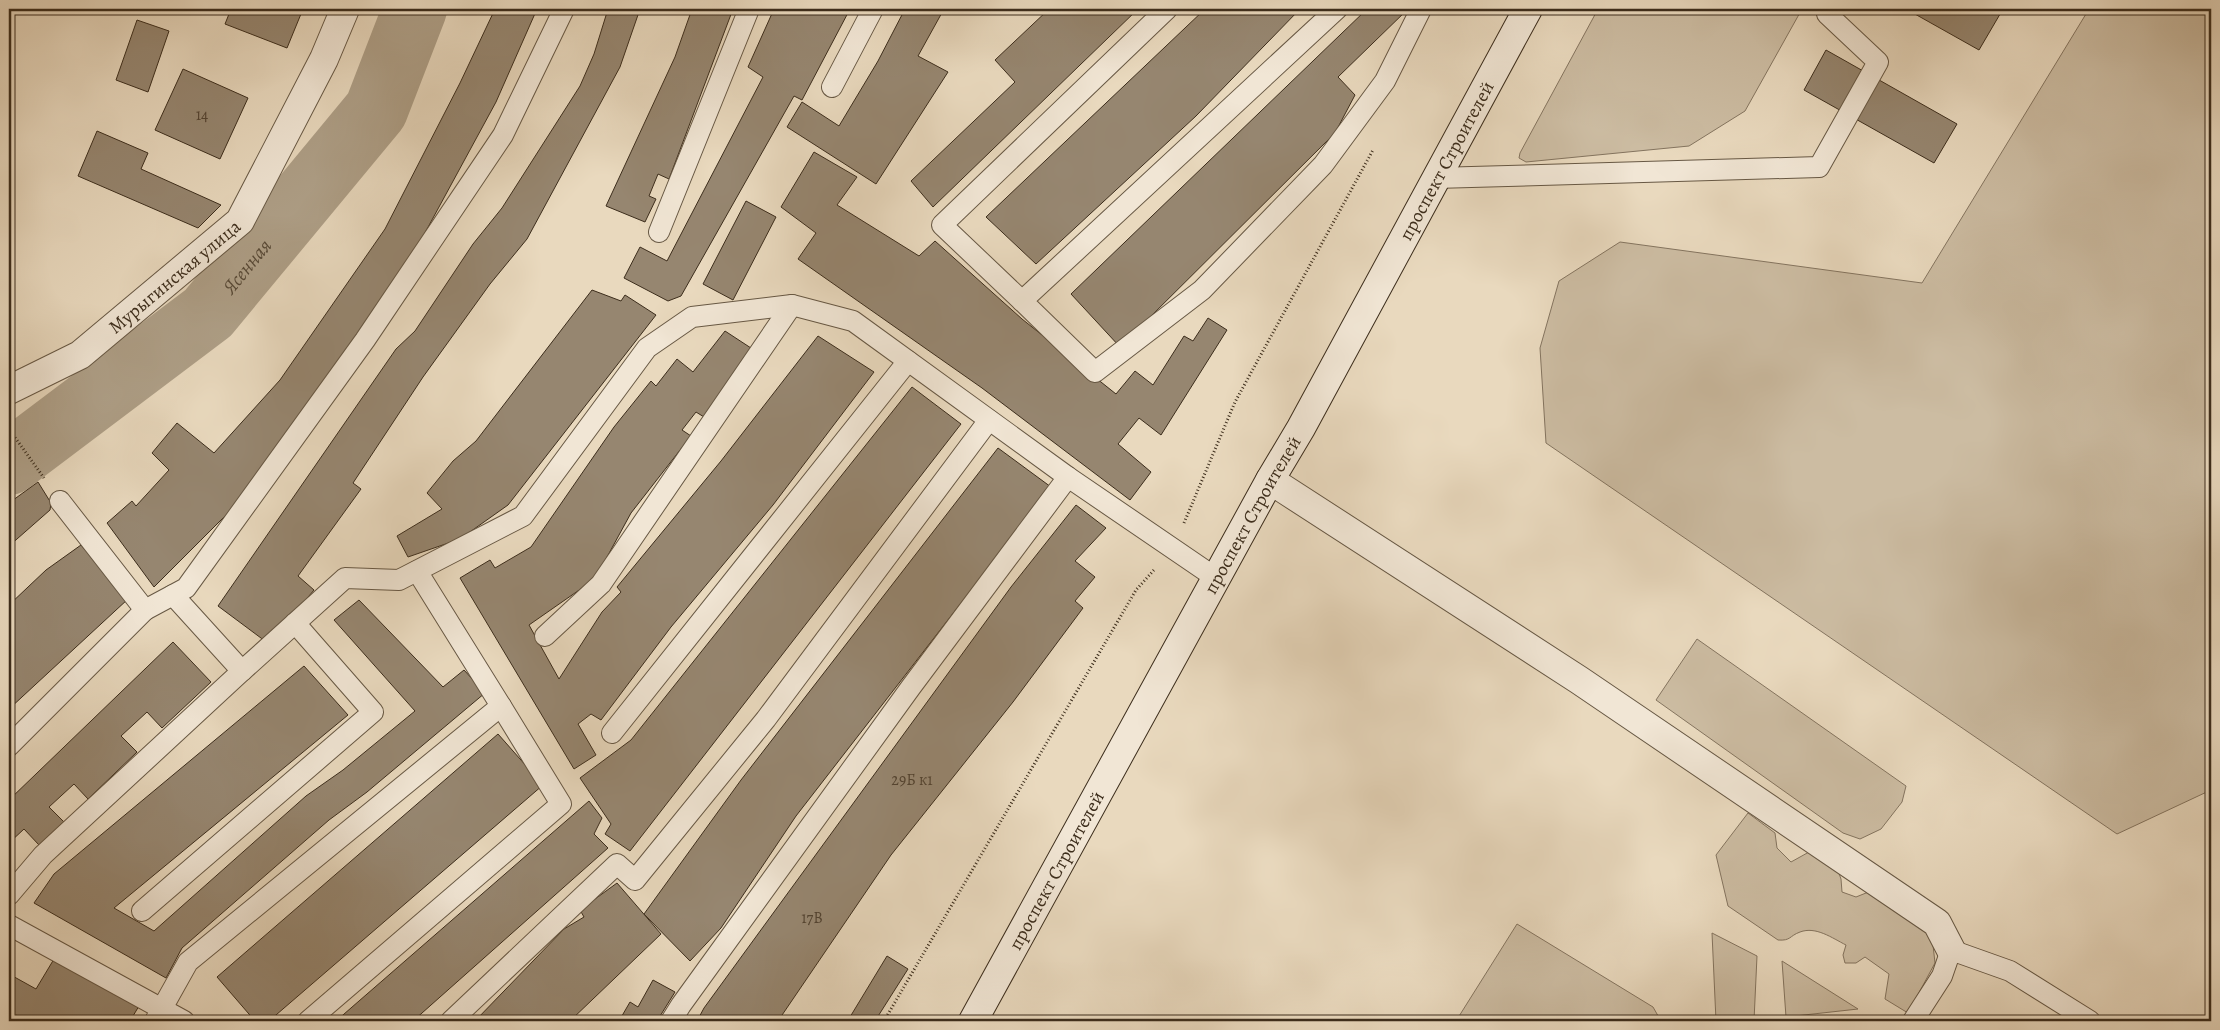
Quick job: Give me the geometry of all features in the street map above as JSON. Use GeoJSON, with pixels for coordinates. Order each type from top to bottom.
{"type":"FeatureCollection","features":[{"type":"Feature","properties":{"kind":"street","name":"Мурыгинская улица"},"geometry":{"type":"LineString","coordinates":[[9,390],[80,355],[240,221],[324,59],[345,9]]}},
{"type":"Feature","properties":{"kind":"street","name":"проспект Строителей"},"geometry":{"type":"LineString","coordinates":[[973,1021],[1270,480],[1301,428],[1528,9]]}},
{"type":"Feature","properties":{"kind":"street"},"geometry":{"type":"LineString","coordinates":[[1270,480],[1579,680],[1937,923],[1951,950]]}},
{"type":"Feature","properties":{"kind":"lane"},"geometry":{"type":"LineString","coordinates":[[9,746],[145,610],[186,588],[365,340],[503,135],[564,9]]}},
{"type":"Feature","properties":{"kind":"lane"},"geometry":{"type":"LineString","coordinates":[[659,232],[749,9]]}},
{"type":"Feature","properties":{"kind":"lane"},"geometry":{"type":"LineString","coordinates":[[832,87],[873,9]]}},
{"type":"Feature","properties":{"kind":"lane"},"geometry":{"type":"LineString","coordinates":[[1167,9],[942,225],[1095,372],[1202,290],[1322,165],[1385,81],[1422,9]]}},
{"type":"Feature","properties":{"kind":"lane"},"geometry":{"type":"LineString","coordinates":[[1022,301],[1338,9]]}},
{"type":"Feature","properties":{"kind":"lane"},"geometry":{"type":"LineString","coordinates":[[1435,178],[1819,167],[1878,62],[1827,14],[1830,9]]}},
{"type":"Feature","properties":{"kind":"lane"},"geometry":{"type":"LineString","coordinates":[[545,636],[601,584],[792,305]]}},
{"type":"Feature","properties":{"kind":"lane"},"geometry":{"type":"LineString","coordinates":[[9,895],[43,855],[345,578],[399,580],[523,516],[647,348],[692,317],[792,305],[853,321],[1068,477],[1216,578]]}},
{"type":"Feature","properties":{"kind":"lane"},"geometry":{"type":"LineString","coordinates":[[612,733],[908,361]]}},
{"type":"Feature","properties":{"kind":"lane"},"geometry":{"type":"LineString","coordinates":[[452,1021],[616,864],[635,880],[766,719],[989,420]]}},
{"type":"Feature","properties":{"kind":"lane"},"geometry":{"type":"LineString","coordinates":[[671,1021],[681,1004],[917,679],[1068,477]]}},
{"type":"Feature","properties":{"kind":"lane"},"geometry":{"type":"LineString","coordinates":[[60,500],[145,610]]}},
{"type":"Feature","properties":{"kind":"lane"},"geometry":{"type":"LineString","coordinates":[[308,1021],[561,804],[417,571]]}},
{"type":"Feature","properties":{"kind":"lane"},"geometry":{"type":"LineString","coordinates":[[173,595],[242,671]]}},
{"type":"Feature","properties":{"kind":"lane"},"geometry":{"type":"LineString","coordinates":[[142,910],[373,712],[296,623]]}},
{"type":"Feature","properties":{"kind":"lane"},"geometry":{"type":"LineString","coordinates":[[158,1015],[188,962],[501,706]]}},
{"type":"Feature","properties":{"kind":"lane"},"geometry":{"type":"LineString","coordinates":[[9,925],[158,1015],[184,1021]]}},
{"type":"Feature","properties":{"kind":"lane"},"geometry":{"type":"LineString","coordinates":[[1913,1021],[1942,976],[1951,950],[2010,971],[2090,1021]]}},
{"type":"Feature","properties":{"kind":"path"},"geometry":{"type":"LineString","coordinates":[[9,429],[60,500]]}},
{"type":"Feature","properties":{"kind":"shaded area"},"geometry":{"type":"Polygon","coordinates":[[[1598,9],[1802,9],[1745,111],[1689,146],[1526,162],[1519,158],[1520,153],[1598,9]]]}},
{"type":"Feature","properties":{"kind":"shaded area"},"geometry":{"type":"Polygon","coordinates":[[[2089,9],[2211,9],[2211,790],[2117,834],[1546,443],[1540,348],[1559,281],[1620,242],[1922,283],[2089,9]]]}},
{"type":"Feature","properties":{"kind":"shaded area"},"geometry":{"type":"Polygon","coordinates":[[[1697,639],[1906,786],[1902,802],[1881,829],[1860,839],[1843,833],[1656,700],[1697,639]]]}},
{"type":"Feature","properties":{"kind":"shaded area"},"geometry":{"type":"Polygon","coordinates":[[[1748,813],[1775,833],[1777,848],[1791,862],[1809,852],[1834,860],[1841,879],[1842,892],[1856,897],[1871,891],[1932,936],[1935,963],[1908,1013],[1885,999],[1889,974],[1865,957],[1856,963],[1845,963],[1843,955],[1846,945],[1824,934],[1812,931],[1800,932],[1788,939],[1778,940],[1728,906],[1716,855],[1748,813]]]}},
{"type":"Feature","properties":{"kind":"shaded area"},"geometry":{"type":"Polygon","coordinates":[[[1517,924],[1653,1007],[1661,1021],[1456,1021],[1517,924]]]}},
{"type":"Feature","properties":{"kind":"shaded area"},"geometry":{"type":"Polygon","coordinates":[[[1712,933],[1757,956],[1754,1021],[1716,1021],[1712,933]]]}},
{"type":"Feature","properties":{"kind":"shaded area"},"geometry":{"type":"Polygon","coordinates":[[[1782,961],[1858,1009],[1786,1017],[1782,961]]]}},
{"type":"Feature","properties":{"kind":"building"},"geometry":{"type":"Polygon","coordinates":[[[231,9],[303,9],[287,48],[225,24],[231,9]]]}},
{"type":"Feature","properties":{"kind":"building"},"geometry":{"type":"Polygon","coordinates":[[[495,9],[537,9],[496,102],[414,253],[256,485],[154,587],[107,523],[132,501],[136,506],[169,470],[152,453],[177,423],[214,453],[280,380],[385,229],[460,83],[495,9]]]}},
{"type":"Feature","properties":{"kind":"building"},"geometry":{"type":"Polygon","coordinates":[[[608,9],[640,9],[620,67],[527,239],[490,284],[423,377],[353,483],[361,489],[298,576],[314,590],[269,644],[218,606],[396,349],[415,331],[473,244],[502,208],[580,86],[594,54],[608,9]]]}},
{"type":"Feature","properties":{"kind":"building"},"geometry":{"type":"Polygon","coordinates":[[[692,9],[733,9],[669,179],[658,174],[649,196],[656,199],[645,222],[606,206],[675,57],[692,9]]]}},
{"type":"Feature","properties":{"kind":"building"},"geometry":{"type":"Polygon","coordinates":[[[774,9],[850,9],[802,100],[794,96],[681,296],[668,301],[624,278],[640,247],[667,261],[763,77],[748,67],[774,9]]]}},
{"type":"Feature","properties":{"kind":"building"},"geometry":{"type":"Polygon","coordinates":[[[905,9],[944,9],[918,56],[948,72],[876,184],[787,127],[802,102],[839,126],[878,61],[905,9]]]}},
{"type":"Feature","properties":{"kind":"building"},"geometry":{"type":"Polygon","coordinates":[[[1049,9],[1138,9],[933,207],[911,181],[1015,82],[995,60],[1049,9]]]}},
{"type":"Feature","properties":{"kind":"building"},"geometry":{"type":"Polygon","coordinates":[[[1205,9],[1300,9],[1196,116],[1036,264],[986,217],[1205,9]]]}},
{"type":"Feature","properties":{"kind":"building"},"geometry":{"type":"Polygon","coordinates":[[[1367,9],[1408,9],[1338,77],[1355,95],[1335,133],[1120,347],[1071,294],[1367,9]]]}},
{"type":"Feature","properties":{"kind":"building"},"geometry":{"type":"Polygon","coordinates":[[[1906,9],[2003,9],[1979,50],[1906,9]]]}},
{"type":"Feature","properties":{"kind":"building"},"geometry":{"type":"Polygon","coordinates":[[[137,20],[169,31],[148,92],[116,80],[137,20]]]}},
{"type":"Feature","properties":{"kind":"building"},"geometry":{"type":"Polygon","coordinates":[[[1826,50],[1957,124],[1934,163],[1804,90],[1826,50]]]}},
{"type":"Feature","properties":{"kind":"building"},"geometry":{"type":"Polygon","coordinates":[[[183,69],[248,98],[220,159],[155,130],[183,69]]]}},
{"type":"Feature","properties":{"kind":"building"},"geometry":{"type":"Polygon","coordinates":[[[97,131],[148,153],[141,169],[221,205],[198,228],[78,176],[97,131]]]}},
{"type":"Feature","properties":{"kind":"building"},"geometry":{"type":"Polygon","coordinates":[[[814,152],[857,177],[837,205],[919,256],[935,241],[1022,319],[1116,394],[1135,371],[1153,385],[1184,336],[1193,341],[1208,318],[1227,330],[1161,435],[1139,418],[1118,444],[1151,472],[1130,500],[982,388],[798,259],[816,233],[781,207],[814,152]]]}},
{"type":"Feature","properties":{"kind":"building"},"geometry":{"type":"Polygon","coordinates":[[[746,201],[776,217],[733,300],[703,284],[746,201]]]}},
{"type":"Feature","properties":{"kind":"building"},"geometry":{"type":"Polygon","coordinates":[[[592,290],[621,301],[625,295],[656,315],[508,505],[460,539],[408,557],[397,536],[442,509],[427,493],[453,461],[476,441],[592,290]]]}},
{"type":"Feature","properties":{"kind":"building"},"geometry":{"type":"Polygon","coordinates":[[[725,331],[754,350],[704,417],[696,412],[682,430],[691,436],[631,513],[595,579],[529,625],[559,679],[602,612],[621,592],[617,587],[721,461],[818,336],[874,372],[773,505],[671,627],[601,720],[591,714],[578,724],[596,755],[574,769],[460,578],[490,560],[495,568],[531,547],[614,427],[651,381],[656,386],[677,359],[693,372],[725,331]]]}},
{"type":"Feature","properties":{"kind":"building"},"geometry":{"type":"Polygon","coordinates":[[[912,387],[961,424],[630,851],[605,834],[611,824],[580,778],[631,740],[912,387]]]}},
{"type":"Feature","properties":{"kind":"building"},"geometry":{"type":"Polygon","coordinates":[[[998,448],[1051,487],[796,816],[721,928],[690,961],[644,914],[741,780],[998,448]]]}},
{"type":"Feature","properties":{"kind":"building"},"geometry":{"type":"Polygon","coordinates":[[[38,482],[51,503],[50,510],[9,546],[9,503],[38,482]]]}},
{"type":"Feature","properties":{"kind":"building"},"geometry":{"type":"Polygon","coordinates":[[[1076,505],[1106,528],[1075,561],[1095,577],[1075,601],[1083,608],[1013,702],[891,855],[778,1021],[738,1021],[734,1019],[733,1021],[697,1021],[704,1008],[1011,587],[1076,505]]]}},
{"type":"Feature","properties":{"kind":"building"},"geometry":{"type":"Polygon","coordinates":[[[81,545],[128,599],[9,709],[9,605],[46,570],[81,545]]]}},
{"type":"Feature","properties":{"kind":"building"},"geometry":{"type":"Polygon","coordinates":[[[359,600],[443,687],[464,670],[485,693],[367,792],[329,820],[182,948],[166,978],[34,903],[54,874],[304,666],[348,715],[114,908],[154,931],[306,796],[343,770],[415,711],[334,620],[359,600]]]}},
{"type":"Feature","properties":{"kind":"building"},"geometry":{"type":"Polygon","coordinates":[[[173,642],[211,682],[162,728],[147,712],[121,736],[137,752],[88,799],[74,784],[49,807],[64,822],[39,845],[24,829],[9,843],[9,800],[173,642]]]}},
{"type":"Feature","properties":{"kind":"building"},"geometry":{"type":"Polygon","coordinates":[[[498,734],[543,785],[269,1021],[255,1021],[217,977],[498,734]]]}},
{"type":"Feature","properties":{"kind":"building"},"geometry":{"type":"Polygon","coordinates":[[[589,801],[602,818],[594,834],[608,848],[413,1021],[336,1021],[589,801]]]}},
{"type":"Feature","properties":{"kind":"building"},"geometry":{"type":"Polygon","coordinates":[[[617,883],[661,934],[570,1021],[475,1021],[564,929],[584,917],[580,910],[617,883]]]}},
{"type":"Feature","properties":{"kind":"building"},"geometry":{"type":"Polygon","coordinates":[[[887,956],[908,969],[875,1021],[856,1021],[850,1017],[887,956]]]}},
{"type":"Feature","properties":{"kind":"building"},"geometry":{"type":"Polygon","coordinates":[[[54,959],[139,1006],[130,1021],[26,1021],[16,1015],[12,1021],[9,1021],[9,974],[36,989],[54,959]]]}},
{"type":"Feature","properties":{"kind":"building"},"geometry":{"type":"Polygon","coordinates":[[[653,980],[675,992],[657,1021],[619,1021],[630,1002],[638,1007],[653,980]]]}},
{"type":"Feature","properties":{"kind":"waterway","name":"Ясенная"},"geometry":{"type":"LineString","coordinates":[[9,463],[208,313],[376,110],[415,9]]}}]}
